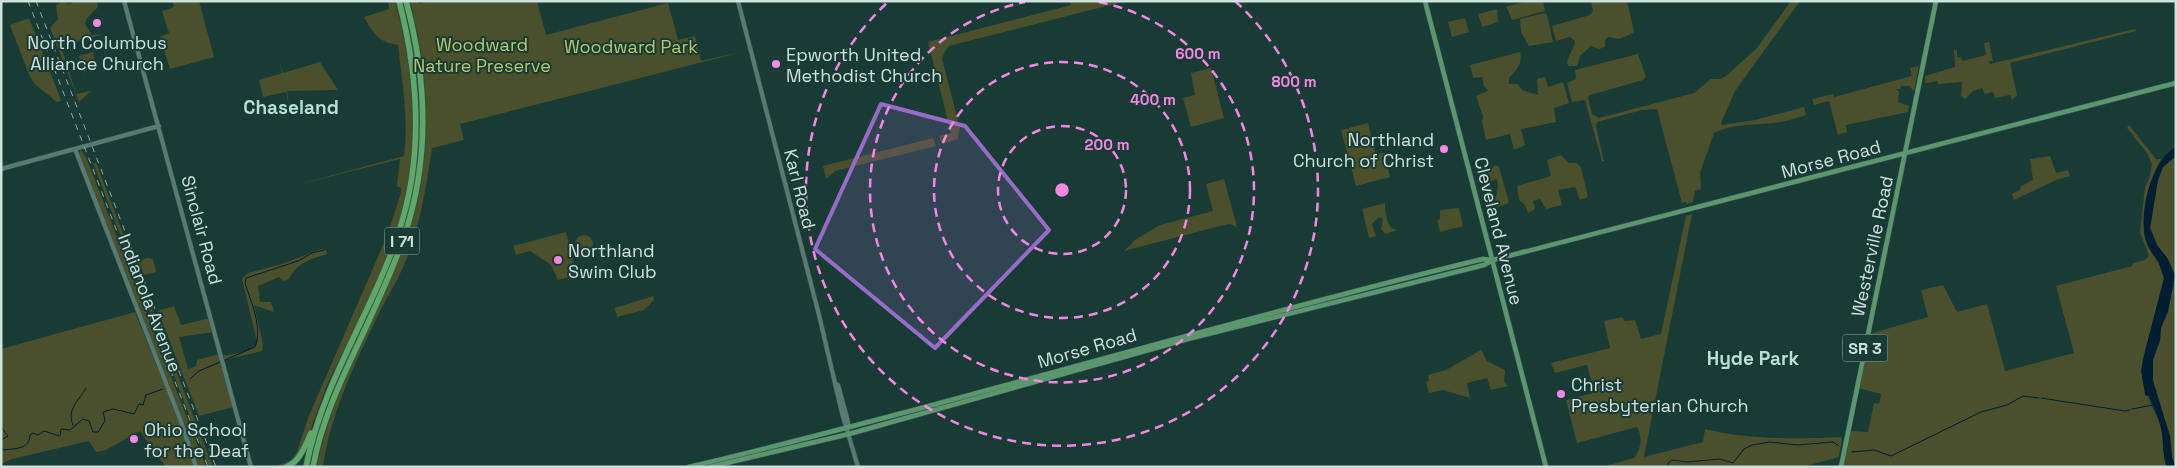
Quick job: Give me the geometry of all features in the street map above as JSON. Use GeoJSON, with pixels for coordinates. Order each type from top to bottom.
{"type":"FeatureCollection","features":[{"type":"Feature","properties":{"kind":"highway","name":"I 71"},"geometry":{"type":"LineString","coordinates":[[306,467],[318,420],[398,234],[410,188],[417,128],[415,83],[399,1]]}},
{"type":"Feature","properties":{"kind":"highway","name":"I 71"},"geometry":{"type":"LineString","coordinates":[[314,467],[315,454],[344,376],[394,263],[404,236],[417,189],[423,147],[423,85],[406,1]]}},
{"type":"Feature","properties":{"kind":"highway"},"geometry":{"type":"LineString","coordinates":[[286,467],[291,465],[301,455],[318,420]]}},
{"type":"Feature","properties":{"kind":"main road","name":"Sinclair Road"},"geometry":{"type":"LineString","coordinates":[[124,1],[251,467]]}},
{"type":"Feature","properties":{"kind":"main road","name":"Karl Road"},"geometry":{"type":"LineString","coordinates":[[738,1],[842,413],[858,467]]}},
{"type":"Feature","properties":{"kind":"main road","name":"Cleveland Avenue"},"geometry":{"type":"LineString","coordinates":[[1425,1],[1546,467]]}},
{"type":"Feature","properties":{"kind":"main road","name":"Westerville Road"},"geometry":{"type":"LineString","coordinates":[[1841,467],[1936,1]]}},
{"type":"Feature","properties":{"kind":"main road","name":"Morse Road"},"geometry":{"type":"LineString","coordinates":[[689,467],[848,428],[1187,334],[1407,280],[1484,265],[1492,260],[2176,83]]}},
{"type":"Feature","properties":{"kind":"main road"},"geometry":{"type":"LineString","coordinates":[[1,169],[159,126]]}},
{"type":"Feature","properties":{"kind":"main road","name":"Indianola Avenue"},"geometry":{"type":"LineString","coordinates":[[75,149],[180,419],[196,467]]}},
{"type":"Feature","properties":{"kind":"main road","name":"Morse Road"},"geometry":{"type":"LineString","coordinates":[[710,467],[849,434],[1165,346],[1388,288],[1432,272],[1483,259],[1492,260]]}},
{"type":"Feature","properties":{"kind":"main road"},"geometry":{"type":"LineString","coordinates":[[1165,346],[1187,334]]}},
{"type":"Feature","properties":{"kind":"main road"},"geometry":{"type":"LineString","coordinates":[[768,454],[788,444]]}},
{"type":"Feature","properties":{"kind":"highlighted area"},"geometry":{"type":"Polygon","coordinates":[[[881,104],[965,126],[1049,230],[935,348],[815,249],[881,104]]]}},
{"type":"Feature","properties":{"kind":"green space"},"geometry":{"type":"Polygon","coordinates":[[[74,1],[97,1],[98,7],[87,18],[85,24],[92,35],[104,34],[61,46],[76,94],[91,91],[79,102],[50,28],[58,19],[56,5],[62,2],[70,4],[74,1]]]}},
{"type":"Feature","properties":{"kind":"green space"},"geometry":{"type":"Polygon","coordinates":[[[172,1],[199,1],[214,57],[170,69],[160,37],[169,33],[162,11],[174,7],[172,1]]]}},
{"type":"Feature","properties":{"kind":"green space"},"geometry":{"type":"Polygon","coordinates":[[[388,1],[395,1],[411,82],[413,142],[406,192],[399,220],[378,276],[328,383],[304,445],[293,461],[280,467],[274,467],[292,460],[297,452],[308,418],[387,236],[401,193],[401,188],[397,186],[400,159],[292,186],[404,156],[406,128],[398,45],[386,42],[377,36],[364,17],[389,9],[388,1]]]}},
{"type":"Feature","properties":{"kind":"green space"},"geometry":{"type":"Polygon","coordinates":[[[410,1],[418,1],[419,4],[428,1],[537,1],[546,35],[668,3],[678,40],[695,36],[701,61],[746,51],[460,124],[464,140],[432,148],[422,207],[410,249],[350,376],[336,412],[323,467],[317,467],[326,431],[338,396],[405,244],[421,184],[425,153],[425,92],[417,31],[410,1]]]}},
{"type":"Feature","properties":{"kind":"green space"},"geometry":{"type":"Polygon","coordinates":[[[1070,1],[1126,1],[949,46],[942,59],[958,121],[954,124],[960,126],[958,139],[942,144],[939,136],[951,133],[928,42],[1071,5],[1070,1]]]}},
{"type":"Feature","properties":{"kind":"green space"},"geometry":{"type":"Polygon","coordinates":[[[1527,1],[1543,1],[1545,11],[1512,20],[1505,7],[1527,1]]]}},
{"type":"Feature","properties":{"kind":"green space"},"geometry":{"type":"Polygon","coordinates":[[[1627,1],[1633,33],[1619,39],[1608,37],[1605,40],[1605,47],[1599,49],[1591,46],[1580,56],[1577,66],[1568,66],[1567,62],[1575,41],[1570,37],[1556,41],[1552,26],[1590,15],[1593,11],[1591,2],[1627,1]]]}},
{"type":"Feature","properties":{"kind":"green space"},"geometry":{"type":"Polygon","coordinates":[[[1791,1],[1800,1],[1735,91],[1721,123],[1722,125],[1755,120],[1804,107],[1806,115],[1780,122],[1735,126],[1714,133],[1700,173],[1701,189],[1695,191],[1693,202],[1686,204],[1686,202],[1682,203],[1657,109],[1642,110],[1597,122],[1596,126],[1604,161],[1602,161],[1585,100],[1572,102],[1567,83],[1576,79],[1575,70],[1638,54],[1646,77],[1643,80],[1588,97],[1592,114],[1599,118],[1694,93],[1711,79],[1721,79],[1726,76],[1757,48],[1791,1]]]}},
{"type":"Feature","properties":{"kind":"green space"},"geometry":{"type":"Polygon","coordinates":[[[1497,9],[1498,22],[1482,27],[1478,14],[1497,9]]]}},
{"type":"Feature","properties":{"kind":"green space"},"geometry":{"type":"Polygon","coordinates":[[[1544,13],[1547,15],[1553,42],[1529,46],[1521,32],[1520,19],[1544,13]]]}},
{"type":"Feature","properties":{"kind":"green space"},"geometry":{"type":"Polygon","coordinates":[[[29,18],[61,101],[56,102],[35,84],[30,77],[10,25],[29,18]]]}},
{"type":"Feature","properties":{"kind":"green space"},"geometry":{"type":"Polygon","coordinates":[[[1465,18],[1469,32],[1452,37],[1448,22],[1465,18]]]}},
{"type":"Feature","properties":{"kind":"green space"},"geometry":{"type":"Polygon","coordinates":[[[2135,29],[2136,31],[2010,63],[2017,95],[2012,100],[2010,95],[1995,98],[1993,92],[1985,94],[1982,88],[1973,91],[1965,99],[1961,96],[1962,82],[1938,84],[1938,81],[1925,83],[1925,76],[1955,67],[1954,49],[1957,51],[1957,57],[1963,61],[1986,55],[1984,43],[1989,42],[1993,61],[1989,61],[1990,64],[2135,29]]]}},
{"type":"Feature","properties":{"kind":"green space"},"geometry":{"type":"Polygon","coordinates":[[[93,52],[95,62],[91,62],[90,67],[84,73],[79,56],[93,52]]]}},
{"type":"Feature","properties":{"kind":"green space"},"geometry":{"type":"Polygon","coordinates":[[[1520,52],[1520,63],[1509,78],[1509,84],[1518,84],[1522,90],[1538,95],[1537,79],[1545,77],[1548,87],[1563,82],[1569,103],[1554,108],[1556,122],[1521,129],[1525,145],[1514,150],[1510,134],[1486,140],[1482,122],[1483,116],[1476,96],[1488,91],[1484,86],[1482,77],[1473,78],[1470,65],[1520,52]]]}},
{"type":"Feature","properties":{"kind":"green space"},"geometry":{"type":"Polygon","coordinates":[[[279,59],[283,73],[320,62],[338,90],[287,91],[289,106],[286,92],[263,97],[259,80],[282,73],[279,59]]]}},
{"type":"Feature","properties":{"kind":"green space"},"geometry":{"type":"Polygon","coordinates":[[[1919,66],[1914,91],[1909,86],[1901,86],[1900,89],[1896,89],[1899,91],[1898,102],[1909,106],[1908,112],[1846,125],[1847,132],[1838,135],[1829,101],[1814,105],[1812,99],[1833,94],[1834,97],[1912,76],[1910,68],[1919,66]]]}},
{"type":"Feature","properties":{"kind":"green space"},"geometry":{"type":"Polygon","coordinates":[[[1211,68],[1224,118],[1191,127],[1183,98],[1195,95],[1191,73],[1211,68]]]}},
{"type":"Feature","properties":{"kind":"green space"},"geometry":{"type":"Polygon","coordinates":[[[1368,123],[1376,154],[1384,153],[1390,177],[1356,186],[1341,130],[1368,123]]]}},
{"type":"Feature","properties":{"kind":"green space"},"geometry":{"type":"Polygon","coordinates":[[[2129,125],[2156,159],[2161,159],[2146,199],[2144,231],[2146,241],[2162,267],[2166,278],[2147,353],[2145,372],[2149,399],[2161,428],[2164,458],[2167,467],[1843,467],[1850,431],[1868,432],[1874,403],[1879,404],[1881,394],[1858,388],[1869,334],[1928,317],[1921,290],[1943,285],[1957,312],[1987,304],[2005,371],[2074,353],[2056,286],[2132,266],[2133,263],[2145,260],[2149,256],[2140,232],[2145,187],[2152,164],[2147,153],[2127,128],[2129,125]]]}},
{"type":"Feature","properties":{"kind":"green space"},"geometry":{"type":"Polygon","coordinates":[[[933,138],[936,146],[835,171],[826,179],[823,166],[933,138]]]}},
{"type":"Feature","properties":{"kind":"green space"},"geometry":{"type":"Polygon","coordinates":[[[81,150],[86,157],[206,467],[198,467],[86,173],[79,153],[81,150]]]}},
{"type":"Feature","properties":{"kind":"green space"},"geometry":{"type":"Polygon","coordinates":[[[1561,155],[1569,163],[1577,163],[1581,167],[1588,197],[1580,200],[1575,187],[1558,190],[1562,205],[1546,209],[1540,199],[1533,201],[1535,209],[1528,213],[1525,205],[1519,200],[1517,186],[1551,176],[1547,160],[1561,155]]]}},
{"type":"Feature","properties":{"kind":"green space"},"geometry":{"type":"Polygon","coordinates":[[[2050,156],[2056,173],[2068,170],[2070,176],[2056,180],[2014,200],[2012,194],[2020,190],[2021,186],[2033,180],[2030,159],[2050,156]]]}},
{"type":"Feature","properties":{"kind":"green space"},"geometry":{"type":"Polygon","coordinates":[[[2176,156],[2175,467],[2170,436],[2153,381],[2153,360],[2174,285],[2150,228],[2158,180],[2163,167],[2176,156]]]}},
{"type":"Feature","properties":{"kind":"green space"},"geometry":{"type":"Polygon","coordinates":[[[93,163],[96,163],[213,467],[209,467],[93,163]]]}},
{"type":"Feature","properties":{"kind":"green space"},"geometry":{"type":"Polygon","coordinates":[[[1495,165],[1499,167],[1509,203],[1498,207],[1495,202],[1498,187],[1497,179],[1490,181],[1488,173],[1495,165]]]}},
{"type":"Feature","properties":{"kind":"green space"},"geometry":{"type":"Polygon","coordinates":[[[1224,179],[1237,227],[1230,224],[1220,226],[1124,251],[1135,240],[1160,225],[1213,211],[1206,184],[1224,179]]]}},
{"type":"Feature","properties":{"kind":"green space"},"geometry":{"type":"Polygon","coordinates":[[[1385,203],[1389,224],[1398,230],[1385,234],[1381,229],[1383,219],[1379,217],[1372,224],[1376,236],[1369,238],[1362,209],[1385,203]]]}},
{"type":"Feature","properties":{"kind":"green space"},"geometry":{"type":"Polygon","coordinates":[[[1459,208],[1463,226],[1440,232],[1437,220],[1440,219],[1440,210],[1459,208]]]}},
{"type":"Feature","properties":{"kind":"green space"},"geometry":{"type":"Polygon","coordinates":[[[1692,214],[1644,457],[1703,442],[1705,429],[1756,437],[1841,437],[1839,456],[1836,458],[1802,467],[1602,467],[1634,458],[1640,443],[1637,427],[1577,443],[1566,400],[1594,393],[1587,365],[1555,373],[1551,363],[1610,348],[1604,321],[1622,317],[1625,321],[1635,320],[1641,339],[1661,334],[1686,216],[1692,214]]]}},
{"type":"Feature","properties":{"kind":"green space","name":"Northland Swim Club"},"geometry":{"type":"Polygon","coordinates":[[[566,232],[577,275],[558,280],[551,265],[530,251],[516,255],[513,246],[566,232]]]}},
{"type":"Feature","properties":{"kind":"green space"},"geometry":{"type":"Polygon","coordinates":[[[584,235],[590,238],[593,244],[590,250],[584,253],[578,250],[575,244],[578,238],[584,235]]]}},
{"type":"Feature","properties":{"kind":"green space"},"geometry":{"type":"Polygon","coordinates":[[[321,249],[326,250],[327,254],[300,265],[289,279],[283,281],[279,277],[258,286],[260,302],[271,302],[274,312],[254,305],[263,344],[262,351],[224,360],[223,355],[247,351],[257,342],[242,279],[248,273],[282,264],[321,249]]]}},
{"type":"Feature","properties":{"kind":"green space"},"geometry":{"type":"Polygon","coordinates":[[[146,258],[153,259],[156,272],[144,275],[139,263],[146,258]]]}},
{"type":"Feature","properties":{"kind":"green space"},"geometry":{"type":"Polygon","coordinates":[[[653,296],[654,300],[644,310],[617,317],[615,308],[653,296]]]}},
{"type":"Feature","properties":{"kind":"green space"},"geometry":{"type":"Polygon","coordinates":[[[174,306],[181,325],[210,319],[214,332],[179,337],[188,369],[196,366],[197,360],[219,354],[233,407],[199,416],[158,311],[174,306]]]}},
{"type":"Feature","properties":{"kind":"green space"},"geometry":{"type":"Polygon","coordinates":[[[135,312],[186,439],[195,467],[166,467],[140,431],[106,450],[96,452],[89,441],[12,459],[1,464],[1,349],[135,312]]]}},
{"type":"Feature","properties":{"kind":"green space"},"geometry":{"type":"Polygon","coordinates":[[[1481,350],[1487,361],[1505,370],[1504,382],[1508,386],[1491,390],[1487,378],[1467,383],[1470,398],[1443,390],[1429,393],[1426,382],[1429,381],[1428,375],[1446,370],[1481,350]]]}},
{"type":"Feature","properties":{"kind":"water"},"geometry":{"type":"Polygon","coordinates":[[[2176,147],[2176,156],[2163,167],[2158,180],[2150,228],[2157,245],[2168,259],[2175,275],[2168,312],[2161,328],[2160,340],[2153,360],[2153,381],[2170,436],[2175,467],[2167,467],[2164,458],[2161,428],[2144,381],[2145,361],[2166,278],[2146,241],[2144,217],[2145,203],[2153,175],[2167,153],[2176,147]]]}},
{"type":"Feature","properties":{"kind":"waterway"},"geometry":{"type":"LineString","coordinates":[[190,379],[199,371],[255,347],[258,332],[257,323],[245,283],[246,278],[298,261],[312,253],[324,250]]}},
{"type":"Feature","properties":{"kind":"waterway"},"geometry":{"type":"LineString","coordinates":[[2147,394],[2143,371],[2166,278],[2161,263]]}},
{"type":"Feature","properties":{"kind":"waterway"},"geometry":{"type":"LineString","coordinates":[[73,425],[71,419],[72,410],[86,388]]}},
{"type":"Feature","properties":{"kind":"waterway"},"geometry":{"type":"LineString","coordinates":[[1,448],[4,450],[24,446],[33,433],[38,435],[44,431],[60,436],[61,429],[70,430],[83,419],[89,421],[93,432],[98,432],[105,421],[103,412],[113,409],[134,414],[139,404],[143,405],[146,395],[163,389]]}},
{"type":"Feature","properties":{"kind":"waterway"},"geometry":{"type":"LineString","coordinates":[[1852,452],[1874,450],[1891,456],[1981,412],[2007,405],[2023,396],[2039,398]]}},
{"type":"Feature","properties":{"kind":"waterway"},"geometry":{"type":"LineString","coordinates":[[2041,398],[2125,411],[2130,410]]}},
{"type":"Feature","properties":{"kind":"waterway"},"geometry":{"type":"LineString","coordinates":[[2132,409],[2153,405]]}},
{"type":"Feature","properties":{"kind":"waterway"},"geometry":{"type":"LineString","coordinates":[[1,427],[8,436],[1,440]]}},
{"type":"Feature","properties":{"kind":"waterway"},"geometry":{"type":"LineString","coordinates":[[1668,467],[1668,463],[1672,460],[1687,462],[1720,459],[1733,463],[1744,449],[1752,445],[1770,442],[1797,445],[1833,442],[1839,446]]}},
{"type":"Feature","properties":{"kind":"railway"},"geometry":{"type":"LineString","coordinates":[[28,1],[208,467]]}},
{"type":"Feature","properties":{"kind":"railway"},"geometry":{"type":"LineString","coordinates":[[36,1],[216,467]]}},
{"type":"Feature","properties":{"kind":"place","name":"North Columbus Alliance Church"},"geometry":{"type":"Point","coordinates":[97,23]}},
{"type":"Feature","properties":{"kind":"place","name":"Epworth United Methodist Church"},"geometry":{"type":"Point","coordinates":[776,64]}},
{"type":"Feature","properties":{"kind":"place","name":"Northland Church of Christ"},"geometry":{"type":"Point","coordinates":[1444,149]}},
{"type":"Feature","properties":{"kind":"place","name":"Northland Swim Club"},"geometry":{"type":"Point","coordinates":[558,260]}},
{"type":"Feature","properties":{"kind":"place","name":"Christ Presbyterian Church"},"geometry":{"type":"Point","coordinates":[1561,394]}},
{"type":"Feature","properties":{"kind":"place","name":"Ohio School for the Deaf"},"geometry":{"type":"Point","coordinates":[134,439]}},
{"type":"Feature","properties":{"kind":"district","name":"Chaseland"},"geometry":{"type":"Point","coordinates":[291,107]}},
{"type":"Feature","properties":{"kind":"district","name":"Hyde Park"},"geometry":{"type":"Point","coordinates":[1753,358]}},
{"type":"Feature","properties":{"kind":"park label","name":"Woodward Park"},"geometry":{"type":"Point","coordinates":[631,46]}},
{"type":"Feature","properties":{"kind":"park label","name":"Woodward Nature Preserve"},"geometry":{"type":"Point","coordinates":[482,54]}}]}
